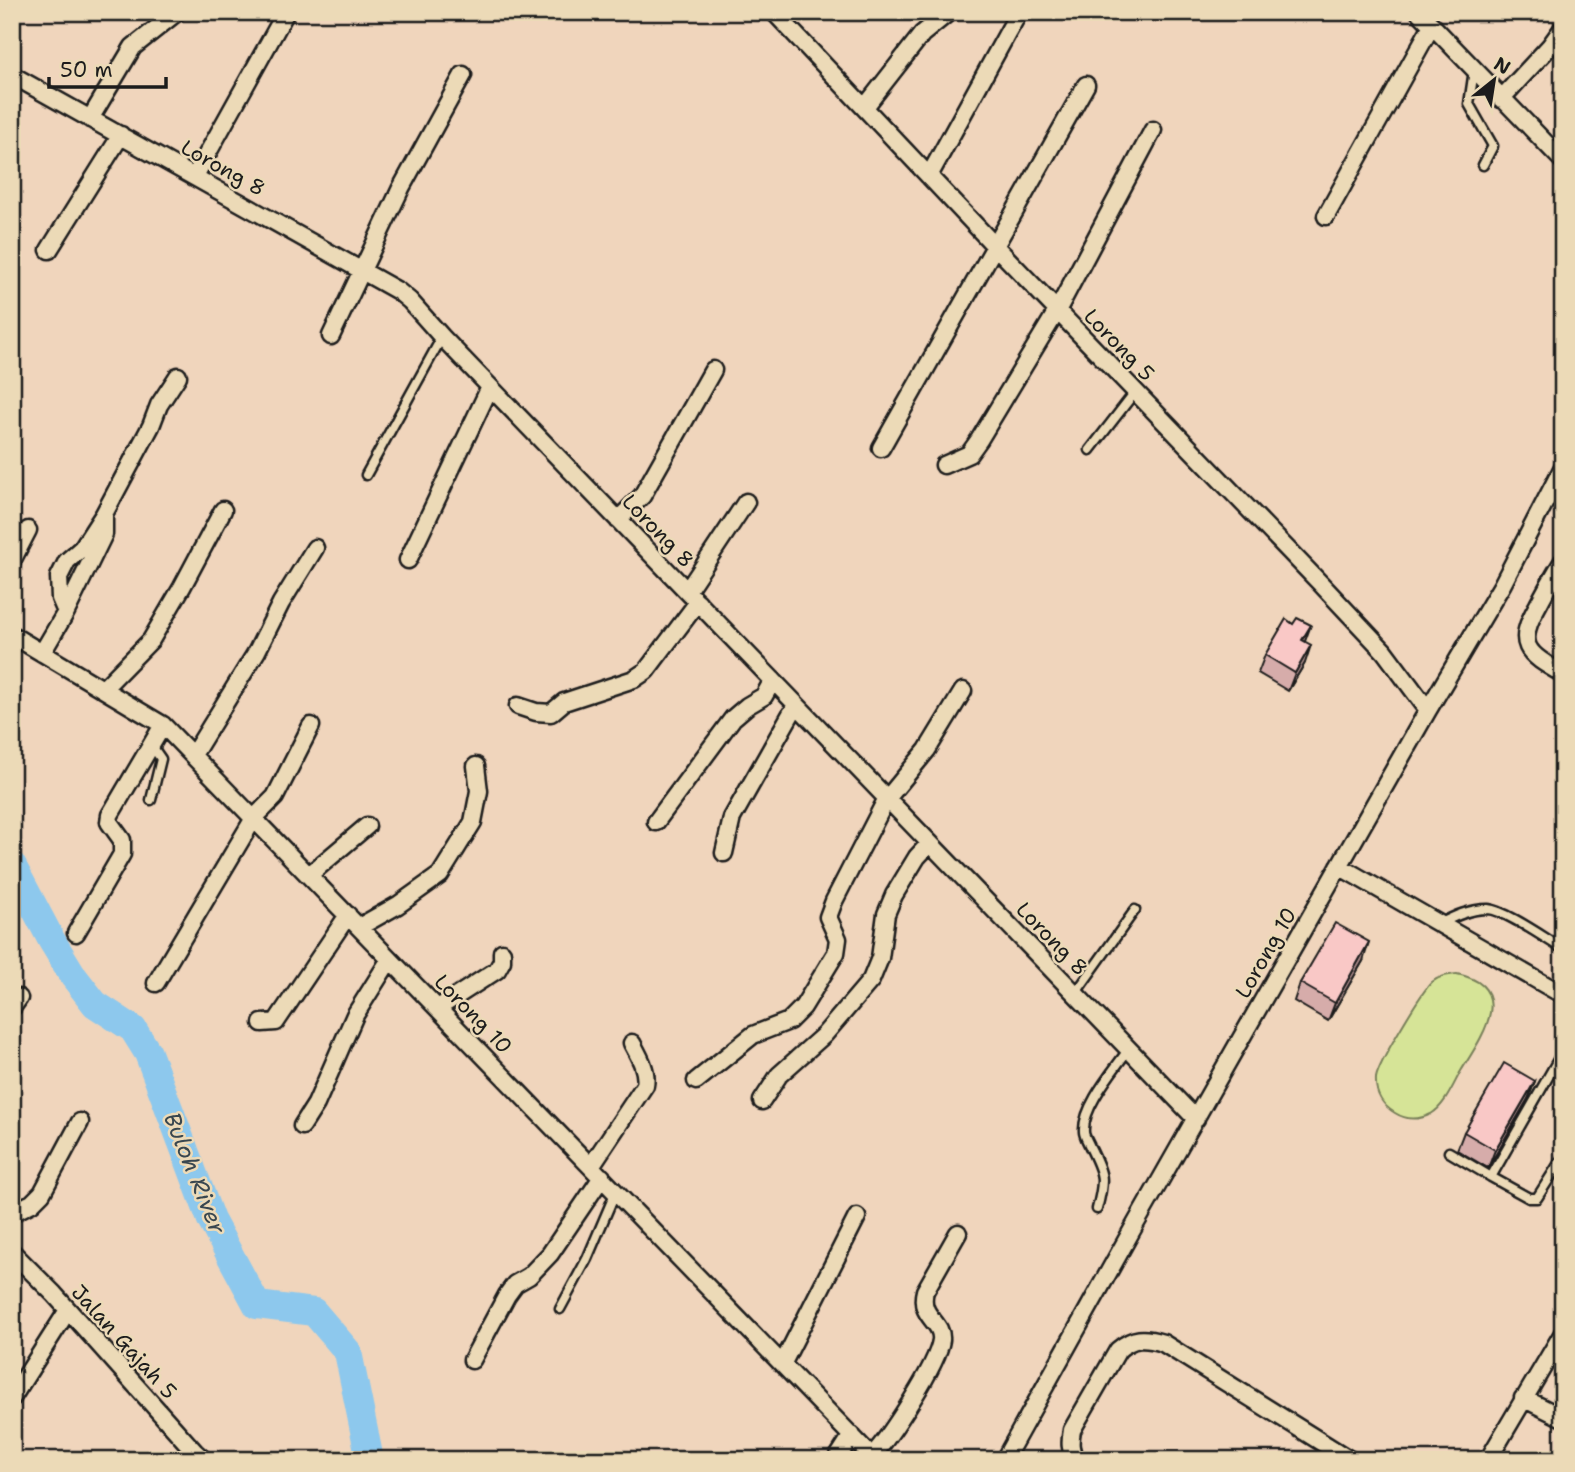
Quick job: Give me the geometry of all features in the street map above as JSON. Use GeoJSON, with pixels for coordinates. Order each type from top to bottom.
{"type":"FeatureCollection","features":[{"type":"Feature","properties":{"kind":"street"},"geometry":{"type":"LineString","coordinates":[[90,119],[133,47],[177,12]]}},
{"type":"Feature","properties":{"kind":"street"},"geometry":{"type":"LineString","coordinates":[[195,176],[286,12]]}},
{"type":"Feature","properties":{"kind":"street","name":"Lorong 5"},"geometry":{"type":"LineString","coordinates":[[774,12],[1384,651],[1428,710]]}},
{"type":"Feature","properties":{"kind":"street"},"geometry":{"type":"LineString","coordinates":[[864,107],[922,34],[949,12]]}},
{"type":"Feature","properties":{"kind":"street"},"geometry":{"type":"LineString","coordinates":[[929,176],[1019,12]]}},
{"type":"Feature","properties":{"kind":"street"},"geometry":{"type":"LineString","coordinates":[[1419,12],[1563,161]]}},
{"type":"Feature","properties":{"kind":"street"},"geometry":{"type":"LineString","coordinates":[[1326,216],[1432,26]]}},
{"type":"Feature","properties":{"kind":"street"},"geometry":{"type":"LineString","coordinates":[[1501,99],[1563,28]]}},
{"type":"Feature","properties":{"kind":"street","name":"Lorong 8"},"geometry":{"type":"LineString","coordinates":[[12,75],[195,176],[410,300],[442,337],[886,800],[1196,1119]]}},
{"type":"Feature","properties":{"kind":"street"},"geometry":{"type":"LineString","coordinates":[[331,336],[401,188],[463,75]]}},
{"type":"Feature","properties":{"kind":"street"},"geometry":{"type":"LineString","coordinates":[[881,448],[1086,85]]}},
{"type":"Feature","properties":{"kind":"street"},"geometry":{"type":"LineString","coordinates":[[944,465],[969,454],[979,440],[1057,311],[1153,130]]}},
{"type":"Feature","properties":{"kind":"street"},"geometry":{"type":"LineString","coordinates":[[49,250],[121,135]]}},
{"type":"Feature","properties":{"kind":"street"},"geometry":{"type":"LineString","coordinates":[[618,520],[642,496],[713,370]]}},
{"type":"Feature","properties":{"kind":"street"},"geometry":{"type":"LineString","coordinates":[[42,653],[66,612],[60,598],[59,577],[67,561],[82,548],[104,514],[151,426],[155,412],[178,376]]}},
{"type":"Feature","properties":{"kind":"street"},"geometry":{"type":"LineString","coordinates":[[408,560],[490,387]]}},
{"type":"Feature","properties":{"kind":"street","name":"Lorong 10"},"geometry":{"type":"LineString","coordinates":[[1004,1460],[1339,866],[1502,585],[1563,467]]}},
{"type":"Feature","properties":{"kind":"street"},"geometry":{"type":"LineString","coordinates":[[518,706],[536,712],[551,713],[564,702],[646,671],[660,654],[746,502]]}},
{"type":"Feature","properties":{"kind":"street"},"geometry":{"type":"LineString","coordinates":[[103,689],[151,640],[223,510]]}},
{"type":"Feature","properties":{"kind":"street"},"geometry":{"type":"LineString","coordinates":[[12,561],[28,530]]}},
{"type":"Feature","properties":{"kind":"street"},"geometry":{"type":"LineString","coordinates":[[193,755],[257,651],[281,603],[315,548]]}},
{"type":"Feature","properties":{"kind":"street"},"geometry":{"type":"LineString","coordinates":[[1563,561],[1526,624],[1525,639],[1537,658],[1563,674]]}},
{"type":"Feature","properties":{"kind":"street","name":"Lorong 10"},"geometry":{"type":"LineString","coordinates":[[12,635],[163,725],[873,1458]]}},
{"type":"Feature","properties":{"kind":"street"},"geometry":{"type":"LineString","coordinates":[[656,821],[733,718],[764,696],[773,681]]}},
{"type":"Feature","properties":{"kind":"street"},"geometry":{"type":"LineString","coordinates":[[696,1081],[753,1035],[789,1021],[803,1007],[836,953],[838,939],[828,917],[834,901],[886,800],[927,750],[963,691]]}},
{"type":"Feature","properties":{"kind":"street"},"geometry":{"type":"LineString","coordinates":[[724,853],[732,818],[796,705]]}},
{"type":"Feature","properties":{"kind":"street"},"geometry":{"type":"LineString","coordinates":[[76,933],[120,860],[122,840],[109,822],[110,816],[163,725]]}},
{"type":"Feature","properties":{"kind":"street"},"geometry":{"type":"LineString","coordinates":[[156,984],[254,818],[275,797],[312,726]]}},
{"type":"Feature","properties":{"kind":"street"},"geometry":{"type":"LineString","coordinates":[[261,1023],[276,1022],[353,921],[398,905],[440,874],[473,822],[479,792],[476,766]]}},
{"type":"Feature","properties":{"kind":"street"},"geometry":{"type":"LineString","coordinates":[[309,875],[367,826]]}},
{"type":"Feature","properties":{"kind":"street"},"geometry":{"type":"LineString","coordinates":[[762,1101],[779,1075],[824,1035],[871,980],[880,958],[887,914],[894,895],[917,857],[930,843]]}},
{"type":"Feature","properties":{"kind":"street"},"geometry":{"type":"LineString","coordinates":[[1339,866],[1563,995]]}},
{"type":"Feature","properties":{"kind":"street"},"geometry":{"type":"LineString","coordinates":[[438,1008],[497,970],[502,961],[502,952]]}},
{"type":"Feature","properties":{"kind":"street"},"geometry":{"type":"LineString","coordinates":[[302,1126],[316,1104],[355,1015],[390,959]]}},
{"type":"Feature","properties":{"kind":"street"},"geometry":{"type":"LineString","coordinates":[[472,1360],[515,1284],[529,1276],[550,1254],[645,1086],[642,1060],[632,1043]]}},
{"type":"Feature","properties":{"kind":"street"},"geometry":{"type":"LineString","coordinates":[[12,1213],[43,1194],[80,1122]]}},
{"type":"Feature","properties":{"kind":"street"},"geometry":{"type":"LineString","coordinates":[[783,1363],[857,1217]]}},
{"type":"Feature","properties":{"kind":"street"},"geometry":{"type":"LineString","coordinates":[[873,1458],[894,1430],[933,1360],[941,1339],[940,1330],[924,1309],[922,1300],[957,1233]]}},
{"type":"Feature","properties":{"kind":"street","name":"Jalan Gajah 5"},"geometry":{"type":"LineString","coordinates":[[15,1262],[68,1310],[196,1457]]}},
{"type":"Feature","properties":{"kind":"street"},"geometry":{"type":"LineString","coordinates":[[12,1398],[68,1310]]}},
{"type":"Feature","properties":{"kind":"street"},"geometry":{"type":"LineString","coordinates":[[1488,1460],[1563,1333]]}},
{"type":"Feature","properties":{"kind":"street"},"geometry":{"type":"LineString","coordinates":[[1077,1460],[1072,1455],[1072,1430],[1118,1350],[1137,1338],[1163,1343],[1350,1460]]}},
{"type":"Feature","properties":{"kind":"street"},"geometry":{"type":"LineString","coordinates":[[1523,1398],[1563,1418]]}},
{"type":"Feature","properties":{"kind":"street"},"geometry":{"type":"LineString","coordinates":[[836,1460],[852,1435]]}},
{"type":"Feature","properties":{"kind":"lane"},"geometry":{"type":"LineString","coordinates":[[1474,70],[1469,104],[1493,146],[1483,165]]}},
{"type":"Feature","properties":{"kind":"lane"},"geometry":{"type":"LineString","coordinates":[[366,475],[442,337]]}},
{"type":"Feature","properties":{"kind":"lane"},"geometry":{"type":"LineString","coordinates":[[1090,450],[1135,392]]}},
{"type":"Feature","properties":{"kind":"lane"},"geometry":{"type":"LineString","coordinates":[[151,800],[161,759],[152,746]]}},
{"type":"Feature","properties":{"kind":"lane"},"geometry":{"type":"LineString","coordinates":[[1439,924],[1461,913],[1489,909],[1504,914],[1563,949]]}},
{"type":"Feature","properties":{"kind":"lane"},"geometry":{"type":"LineString","coordinates":[[1075,994],[1135,910]]}},
{"type":"Feature","properties":{"kind":"lane"},"geometry":{"type":"LineString","coordinates":[[1097,1209],[1104,1184],[1101,1170],[1084,1133],[1096,1096],[1128,1050]]}},
{"type":"Feature","properties":{"kind":"lane"},"geometry":{"type":"LineString","coordinates":[[1491,1177],[1563,1051]]}},
{"type":"Feature","properties":{"kind":"lane"},"geometry":{"type":"LineString","coordinates":[[1449,1152],[1528,1198],[1538,1198],[1563,1157]]}},
{"type":"Feature","properties":{"kind":"lane"},"geometry":{"type":"LineString","coordinates":[[560,1309],[587,1259],[616,1191]]}},
{"type":"Feature","properties":{"kind":"green space"},"geometry":{"type":"Polygon","coordinates":[[[1457,974],[1476,981],[1486,990],[1491,1002],[1484,1030],[1448,1095],[1436,1110],[1417,1118],[1399,1115],[1387,1107],[1378,1094],[1376,1078],[1379,1070],[1401,1028],[1427,988],[1438,978],[1457,974]]]}},
{"type":"Feature","properties":{"kind":"building"},"geometry":{"type":"Polygon","coordinates":[[[1297,618],[1311,625],[1302,640],[1311,645],[1295,673],[1265,655],[1286,619],[1293,624],[1297,618]]]}},
{"type":"Feature","properties":{"kind":"building"},"geometry":{"type":"Polygon","coordinates":[[[1335,923],[1369,942],[1335,1003],[1300,983],[1335,923]]]}},
{"type":"Feature","properties":{"kind":"building"},"geometry":{"type":"Polygon","coordinates":[[[1504,1063],[1535,1081],[1495,1150],[1464,1132],[1504,1063]]]}},
{"type":"Feature","properties":{"kind":"waterway","name":"Buloh River"},"geometry":{"type":"LineString","coordinates":[[12,865],[74,977],[95,1004],[133,1029],[148,1053],[211,1220],[257,1305],[314,1312],[348,1352],[370,1460]]}}]}
